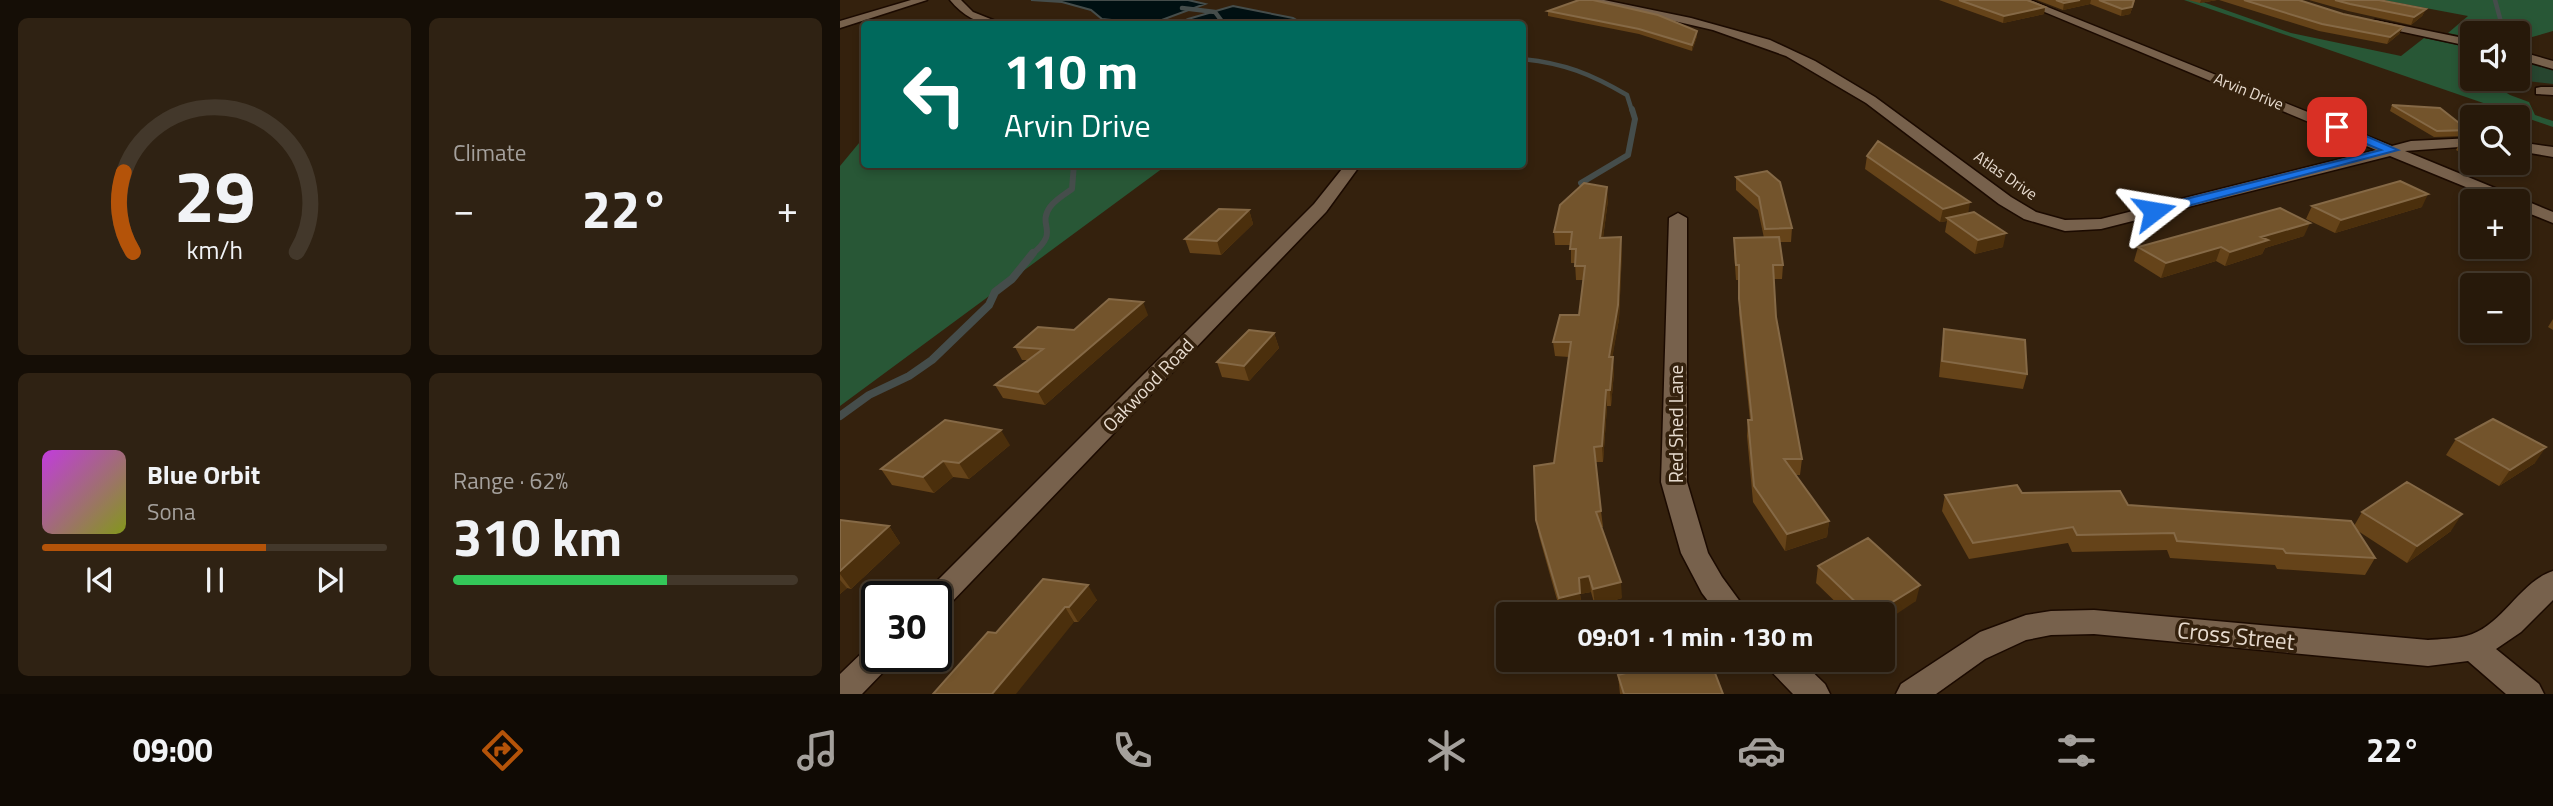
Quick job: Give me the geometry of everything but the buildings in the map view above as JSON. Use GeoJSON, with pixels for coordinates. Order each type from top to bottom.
{"type":"FeatureCollection","features":[{"type":"Feature","properties":{"kind":"street"},"geometry":{"type":"LineString","coordinates":[[840,25],[922,0]]}},
{"type":"Feature","properties":{"kind":"street"},"geometry":{"type":"LineString","coordinates":[[955,0],[969,14],[989,21]]}},
{"type":"Feature","properties":{"kind":"street","name":"Atlas Drive"},"geometry":{"type":"LineString","coordinates":[[1589,0],[1717,28],[1788,51],[1897,119],[2025,212],[2059,225],[2083,227],[2101,224],[2393,150],[2432,142],[2460,142]]}},
{"type":"Feature","properties":{"kind":"street","name":"Arvin Drive"},"geometry":{"type":"LineString","coordinates":[[2021,0],[2485,189]]}},
{"type":"Feature","properties":{"kind":"street"},"geometry":{"type":"LineString","coordinates":[[2368,22],[2460,41]]}},
{"type":"Feature","properties":{"kind":"street"},"geometry":{"type":"LineString","coordinates":[[2530,58],[2553,65]]}},
{"type":"Feature","properties":{"kind":"street"},"geometry":{"type":"LineString","coordinates":[[2530,148],[2553,152]]}},
{"type":"Feature","properties":{"kind":"street","name":"Oakwood Road"},"geometry":{"type":"LineString","coordinates":[[952,584],[1320,208],[1351,168]]}},
{"type":"Feature","properties":{"kind":"street","name":"Arvin Drive"},"geometry":{"type":"LineString","coordinates":[[2530,208],[2553,218]]}},
{"type":"Feature","properties":{"kind":"street","name":"Red Shed Lane"},"geometry":{"type":"LineString","coordinates":[[1678,218],[1674,482],[1682,521],[1698,562],[1726,602]]}},
{"type":"Feature","properties":{"kind":"street","name":"Cross Street"},"geometry":{"type":"LineString","coordinates":[[1913,694],[1970,651],[2002,636],[2043,624],[2094,622],[2428,653],[2474,648],[2511,623],[2553,582]]}},
{"type":"Feature","properties":{"kind":"street"},"geometry":{"type":"LineString","coordinates":[[2474,648],[2528,694]]}},
{"type":"Feature","properties":{"kind":"street"},"geometry":{"type":"LineString","coordinates":[[841,694],[863,672]]}},
{"type":"Feature","properties":{"kind":"street"},"geometry":{"type":"LineString","coordinates":[[1792,672],[1814,694]]}},
{"type":"Feature","properties":{"kind":"green space"},"geometry":{"type":"Polygon","coordinates":[[[2184,0],[2197,0],[2291,33],[2401,56],[2424,38],[2460,45],[2460,91],[2504,91],[2529,102],[2535,115],[2553,121],[2553,127],[2530,119],[2530,105],[2489,105],[2184,0]]]}},
{"type":"Feature","properties":{"kind":"green space"},"geometry":{"type":"Polygon","coordinates":[[[2383,0],[2553,0],[2553,31],[2530,38],[2530,21],[2462,21],[2468,16],[2383,0]]]}},
{"type":"Feature","properties":{"kind":"green space"},"geometry":{"type":"Polygon","coordinates":[[[2460,23],[2460,35],[2448,33],[2460,23]]]}},
{"type":"Feature","properties":{"kind":"green space"},"geometry":{"type":"Polygon","coordinates":[[[2530,64],[2553,70],[2553,84],[2530,81],[2530,64]]]}},
{"type":"Feature","properties":{"kind":"green space"},"geometry":{"type":"Polygon","coordinates":[[[861,141],[861,168],[1163,168],[840,406],[840,166],[861,141]]]}},
{"type":"Feature","properties":{"kind":"shaded area"},"geometry":{"type":"Polygon","coordinates":[[[1031,0],[1188,0],[1205,4],[1159,21],[1122,21],[1102,19],[1091,10],[1062,2],[1031,0]]]}},
{"type":"Feature","properties":{"kind":"shaded area"},"geometry":{"type":"Polygon","coordinates":[[[1233,6],[1298,21],[1184,21],[1233,6]]]}},
{"type":"Feature","properties":{"kind":"waterway"},"geometry":{"type":"LineString","coordinates":[[2495,0],[2501,21]]}},
{"type":"Feature","properties":{"kind":"waterway"},"geometry":{"type":"LineString","coordinates":[[1182,8],[1215,12],[1222,21]]}},
{"type":"Feature","properties":{"kind":"waterway"},"geometry":{"type":"LineString","coordinates":[[1526,60],[1564,67],[1601,81],[1627,95],[1632,111]]}},
{"type":"Feature","properties":{"kind":"waterway"},"geometry":{"type":"LineString","coordinates":[[1581,183],[1628,155],[1635,119],[1632,109]]}},
{"type":"Feature","properties":{"kind":"waterway"},"geometry":{"type":"LineString","coordinates":[[1032,254],[1045,240],[1045,219],[1050,207],[1072,189],[1074,168]]}},
{"type":"Feature","properties":{"kind":"waterway"},"geometry":{"type":"LineString","coordinates":[[840,416],[869,395],[909,376],[932,360],[989,305],[995,292],[1012,279],[1032,254]]}},
{"type":"Feature","properties":{"kind":"route"},"geometry":{"type":"LineString","coordinates":[[2154,211],[2393,150],[2337,127]]}}]}
